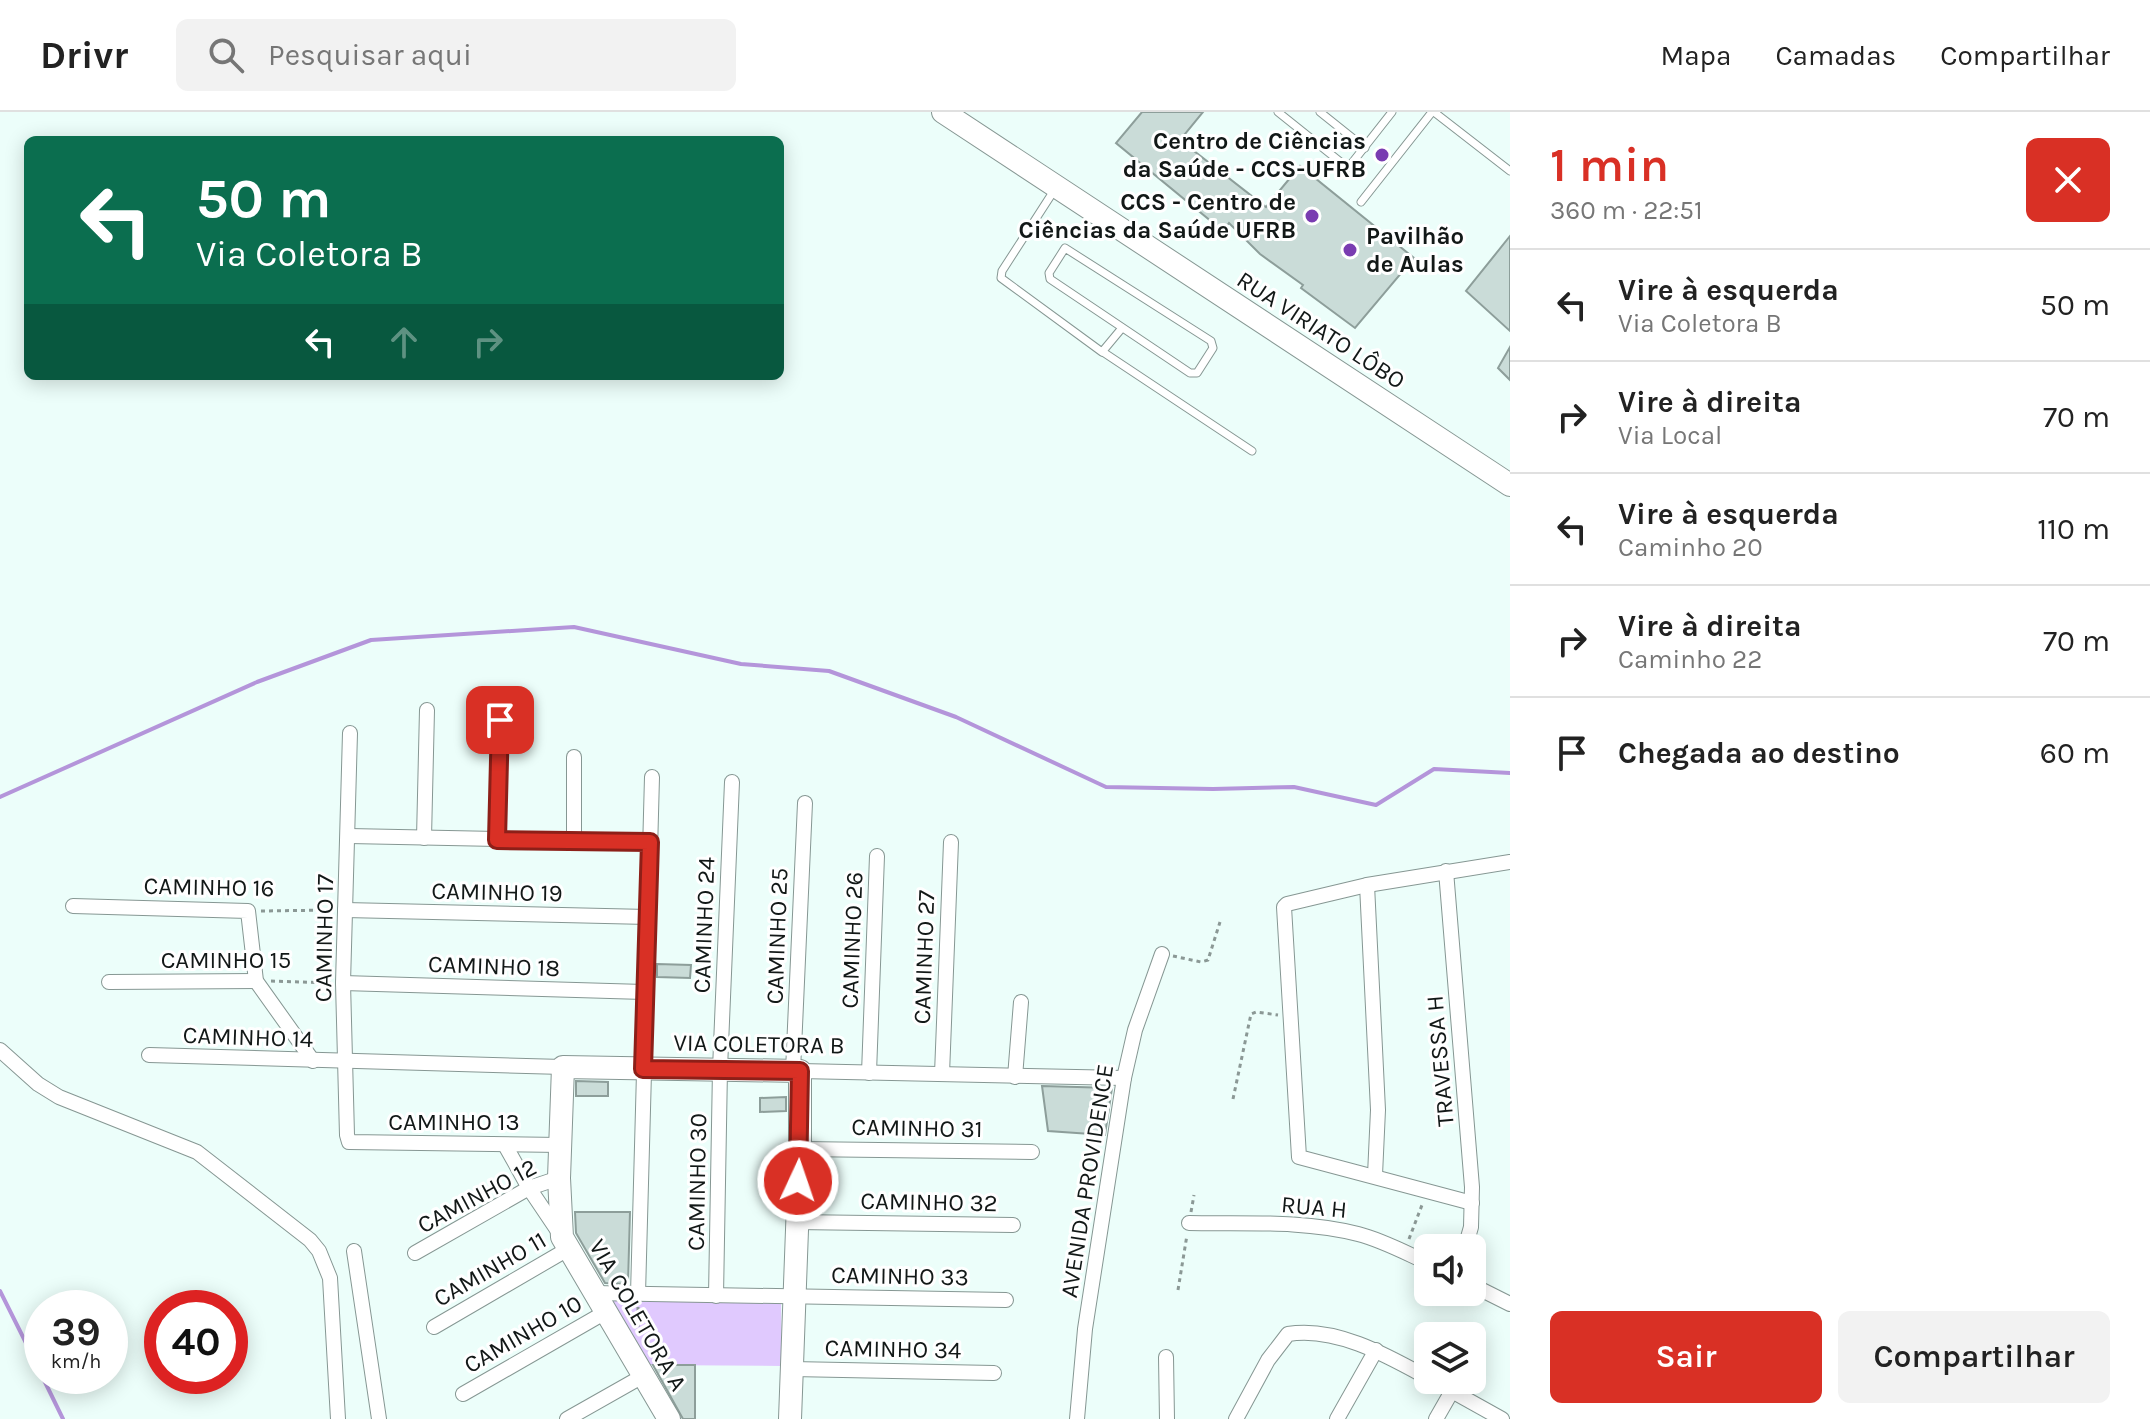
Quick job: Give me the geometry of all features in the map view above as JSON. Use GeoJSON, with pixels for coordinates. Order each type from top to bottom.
{"type":"FeatureCollection","features":[{"type":"Feature","properties":{"kind":"street","name":"RUA VIRIATO LÔBO"},"geometry":{"type":"LineString","coordinates":[[943,112],[1510,485]]}},
{"type":"Feature","properties":{"kind":"street"},"geometry":{"type":"LineString","coordinates":[[424,838],[427,710]]}},
{"type":"Feature","properties":{"kind":"street"},"geometry":{"type":"LineString","coordinates":[[497,840],[500,720]]}},
{"type":"Feature","properties":{"kind":"street","name":"CAMINHO 17"},"geometry":{"type":"LineString","coordinates":[[349,1142],[343,983],[350,733]]}},
{"type":"Feature","properties":{"kind":"street"},"geometry":{"type":"LineString","coordinates":[[574,757],[574,841]]}},
{"type":"Feature","properties":{"kind":"street"},"geometry":{"type":"LineString","coordinates":[[638,1294],[652,777]]}},
{"type":"Feature","properties":{"kind":"street","name":"CAMINHO 24"},"geometry":{"type":"LineString","coordinates":[[720,1069],[732,782]]}},
{"type":"Feature","properties":{"kind":"street","name":"CAMINHO 25"},"geometry":{"type":"LineString","coordinates":[[797,1071],[805,803]]}},
{"type":"Feature","properties":{"kind":"street"},"geometry":{"type":"LineString","coordinates":[[349,836],[650,842]]}},
{"type":"Feature","properties":{"kind":"street","name":"CAMINHO 27"},"geometry":{"type":"LineString","coordinates":[[942,1074],[951,842]]}},
{"type":"Feature","properties":{"kind":"street","name":"CAMINHO 26"},"geometry":{"type":"LineString","coordinates":[[869,1073],[877,856]]}},
{"type":"Feature","properties":{"kind":"street"},"geometry":{"type":"LineString","coordinates":[[1472,1203],[1299,1157],[1284,906],[1367,885],[1510,862]]}},
{"type":"Feature","properties":{"kind":"street","name":"TRAVESSA H"},"geometry":{"type":"LineString","coordinates":[[1446,871],[1472,1203],[1469,1234]]}},
{"type":"Feature","properties":{"kind":"street"},"geometry":{"type":"LineString","coordinates":[[1367,885],[1378,1121],[1375,1175]]}},
{"type":"Feature","properties":{"kind":"street","name":"CAMINHO 16"},"geometry":{"type":"LineString","coordinates":[[73,906],[248,911]]}},
{"type":"Feature","properties":{"kind":"street","name":"CAMINHO 19"},"geometry":{"type":"LineString","coordinates":[[345,910],[648,917]]}},
{"type":"Feature","properties":{"kind":"street"},"geometry":{"type":"LineString","coordinates":[[248,911],[256,981],[313,1061]]}},
{"type":"Feature","properties":{"kind":"street","name":"AVENIDA PROVIDENCE"},"geometry":{"type":"LineString","coordinates":[[1077,1419],[1085,1329],[1124,1078],[1135,1030],[1162,954]]}},
{"type":"Feature","properties":{"kind":"street","name":"CAMINHO 15"},"geometry":{"type":"LineString","coordinates":[[109,982],[256,981]]}},
{"type":"Feature","properties":{"kind":"street","name":"CAMINHO 18"},"geometry":{"type":"LineString","coordinates":[[343,983],[644,992]]}},
{"type":"Feature","properties":{"kind":"street"},"geometry":{"type":"LineString","coordinates":[[1015,1077],[1021,1002]]}},
{"type":"Feature","properties":{"kind":"street"},"geometry":{"type":"LineString","coordinates":[[0,1050],[38,1084],[59,1097],[197,1152],[310,1240],[330,1278],[338,1419]]}},
{"type":"Feature","properties":{"kind":"street","name":"CAMINHO 14"},"geometry":{"type":"LineString","coordinates":[[149,1055],[345,1061]]}},
{"type":"Feature","properties":{"kind":"street","name":"VIA COLETORA B"},"geometry":{"type":"LineString","coordinates":[[345,1061],[1124,1078]]}},
{"type":"Feature","properties":{"kind":"street","name":"VIA COLETORA A"},"geometry":{"type":"LineString","coordinates":[[563,1067],[559,1178],[565,1243]]}},
{"type":"Feature","properties":{"kind":"street","name":"CAMINHO 30"},"geometry":{"type":"LineString","coordinates":[[716,1296],[720,1069]]}},
{"type":"Feature","properties":{"kind":"street"},"geometry":{"type":"LineString","coordinates":[[790,1419],[792,1297],[800,1149],[797,1071]]}},
{"type":"Feature","properties":{"kind":"street","name":"CAMINHO 13"},"geometry":{"type":"LineString","coordinates":[[349,1142],[560,1145]]}},
{"type":"Feature","properties":{"kind":"street","name":"VIA COLETORA A"},"geometry":{"type":"LineString","coordinates":[[505,1145],[669,1419]]}},
{"type":"Feature","properties":{"kind":"street","name":"CAMINHO 31"},"geometry":{"type":"LineString","coordinates":[[800,1149],[1032,1152]]}},
{"type":"Feature","properties":{"kind":"street","name":"CAMINHO 12"},"geometry":{"type":"LineString","coordinates":[[415,1253],[529,1188],[559,1178]]}},
{"type":"Feature","properties":{"kind":"street","name":"CAMINHO 32"},"geometry":{"type":"LineString","coordinates":[[796,1222],[1013,1225]]}},
{"type":"Feature","properties":{"kind":"street","name":"RUA H"},"geometry":{"type":"LineString","coordinates":[[1189,1223],[1339,1229],[1414,1257]]}},
{"type":"Feature","properties":{"kind":"street","name":"CAMINHO 11"},"geometry":{"type":"LineString","coordinates":[[434,1327],[565,1243]]}},
{"type":"Feature","properties":{"kind":"street"},"geometry":{"type":"LineString","coordinates":[[354,1251],[379,1419]]}},
{"type":"Feature","properties":{"kind":"street"},"geometry":{"type":"LineString","coordinates":[[1486,1292],[1510,1304]]}},
{"type":"Feature","properties":{"kind":"street","name":"CAMINHO 33"},"geometry":{"type":"LineString","coordinates":[[593,1293],[1006,1300]]}},
{"type":"Feature","properties":{"kind":"street","name":"CAMINHO 10"},"geometry":{"type":"LineString","coordinates":[[463,1394],[604,1313]]}},
{"type":"Feature","properties":{"kind":"street"},"geometry":{"type":"LineString","coordinates":[[1236,1419],[1288,1334],[1303,1332],[1376,1350],[1414,1370]]}},
{"type":"Feature","properties":{"kind":"street"},"geometry":{"type":"LineString","coordinates":[[1337,1419],[1376,1350]]}},
{"type":"Feature","properties":{"kind":"street"},"geometry":{"type":"LineString","coordinates":[[1166,1357],[1167,1419]]}},
{"type":"Feature","properties":{"kind":"street","name":"CAMINHO 34"},"geometry":{"type":"LineString","coordinates":[[792,1369],[994,1373]]}},
{"type":"Feature","properties":{"kind":"street"},"geometry":{"type":"LineString","coordinates":[[567,1419],[643,1376]]}},
{"type":"Feature","properties":{"kind":"street"},"geometry":{"type":"LineString","coordinates":[[1436,1419],[1450,1394]]}},
{"type":"Feature","properties":{"kind":"street"},"geometry":{"type":"LineString","coordinates":[[1457,1394],[1502,1419]]}},
{"type":"Feature","properties":{"kind":"lane"},"geometry":{"type":"LineString","coordinates":[[1278,112],[1347,167],[1352,166],[1389,115],[1379,112]]}},
{"type":"Feature","properties":{"kind":"lane"},"geometry":{"type":"LineString","coordinates":[[1320,112],[1365,148]]}},
{"type":"Feature","properties":{"kind":"lane"},"geometry":{"type":"LineString","coordinates":[[1361,202],[1433,112],[1510,171]]}},
{"type":"Feature","properties":{"kind":"lane"},"geometry":{"type":"LineString","coordinates":[[1056,187],[1002,271],[1001,278],[1103,352],[1252,451]]}},
{"type":"Feature","properties":{"kind":"lane"},"geometry":{"type":"LineString","coordinates":[[1065,248],[1211,341],[1214,346],[1197,373],[1193,374],[1122,328],[1048,278],[1065,248]]}},
{"type":"Feature","properties":{"kind":"lane"},"geometry":{"type":"LineString","coordinates":[[1103,352],[1122,328]]}},
{"type":"Feature","properties":{"kind":"path","name":"CAMINHO 16"},"geometry":{"type":"LineString","coordinates":[[248,911],[345,910]]}},
{"type":"Feature","properties":{"kind":"path"},"geometry":{"type":"LineString","coordinates":[[1162,954],[1201,962],[1208,960],[1220,922]]}},
{"type":"Feature","properties":{"kind":"path","name":"CAMINHO 15"},"geometry":{"type":"LineString","coordinates":[[256,981],[343,983]]}},
{"type":"Feature","properties":{"kind":"path"},"geometry":{"type":"LineString","coordinates":[[1233,1099],[1251,1014],[1289,1016]]}},
{"type":"Feature","properties":{"kind":"path"},"geometry":{"type":"LineString","coordinates":[[1404,1252],[1427,1190]]}},
{"type":"Feature","properties":{"kind":"path"},"geometry":{"type":"LineString","coordinates":[[1178,1290],[1194,1195]]}},
{"type":"Feature","properties":{"kind":"shaded area"},"geometry":{"type":"Polygon","coordinates":[[[607,1300],[781,1303],[782,1366],[647,1365],[607,1300]]]}},
{"type":"Feature","properties":{"kind":"building"},"geometry":{"type":"Polygon","coordinates":[[[1142,112],[1203,112],[1180,140],[1266,207],[1300,166],[1414,258],[1355,328],[1260,254],[1229,223],[1223,231],[1116,143],[1142,112]]]}},
{"type":"Feature","properties":{"kind":"building"},"geometry":{"type":"Polygon","coordinates":[[[1510,236],[1510,331],[1466,291],[1510,236]]]}},
{"type":"Feature","properties":{"kind":"building"},"geometry":{"type":"Polygon","coordinates":[[[1510,347],[1510,380],[1498,368],[1510,347]]]}},
{"type":"Feature","properties":{"kind":"building"},"geometry":{"type":"Polygon","coordinates":[[[657,964],[691,965],[690,978],[657,977],[657,964]]]}},
{"type":"Feature","properties":{"kind":"building"},"geometry":{"type":"Polygon","coordinates":[[[576,1081],[608,1082],[608,1096],[576,1096],[576,1081]]]}},
{"type":"Feature","properties":{"kind":"building"},"geometry":{"type":"Polygon","coordinates":[[[1042,1086],[1112,1088],[1105,1135],[1048,1131],[1042,1086]]]}},
{"type":"Feature","properties":{"kind":"building"},"geometry":{"type":"Polygon","coordinates":[[[786,1097],[786,1111],[760,1112],[760,1098],[786,1097]]]}},
{"type":"Feature","properties":{"kind":"building"},"geometry":{"type":"Polygon","coordinates":[[[813,1182],[822,1183],[822,1212],[812,1212],[813,1182]]]}},
{"type":"Feature","properties":{"kind":"building"},"geometry":{"type":"Polygon","coordinates":[[[575,1212],[630,1212],[628,1284],[605,1283],[576,1233],[575,1212]]]}},
{"type":"Feature","properties":{"kind":"building"},"geometry":{"type":"Polygon","coordinates":[[[653,1365],[695,1365],[695,1419],[683,1419],[653,1365]]]}},
{"type":"Feature","properties":{"kind":"waterway"},"geometry":{"type":"LineString","coordinates":[[0,797],[257,682],[371,640],[574,627],[741,664],[829,671],[956,717],[1106,787],[1294,787],[1376,805],[1434,769],[1510,773]]}},
{"type":"Feature","properties":{"kind":"waterway"},"geometry":{"type":"LineString","coordinates":[[0,1291],[24,1339]]}},
{"type":"Feature","properties":{"kind":"waterway"},"geometry":{"type":"LineString","coordinates":[[51,1394],[63,1419]]}},
{"type":"Feature","properties":{"kind":"place","name":"Centro de Ciências da Saúde - CCS-UFRB"},"geometry":{"type":"Point","coordinates":[1382,155]}},
{"type":"Feature","properties":{"kind":"place","name":"CCS - Centro de Ciências da Saúde UFRB"},"geometry":{"type":"Point","coordinates":[1312,216]}},
{"type":"Feature","properties":{"kind":"place","name":"Pavilhão de Aulas"},"geometry":{"type":"Point","coordinates":[1350,250]}},
{"type":"Feature","properties":{"kind":"route"},"geometry":{"type":"LineString","coordinates":[[500,720],[497,840],[650,842],[643,1069],[800,1071],[798,1181]]}}]}
